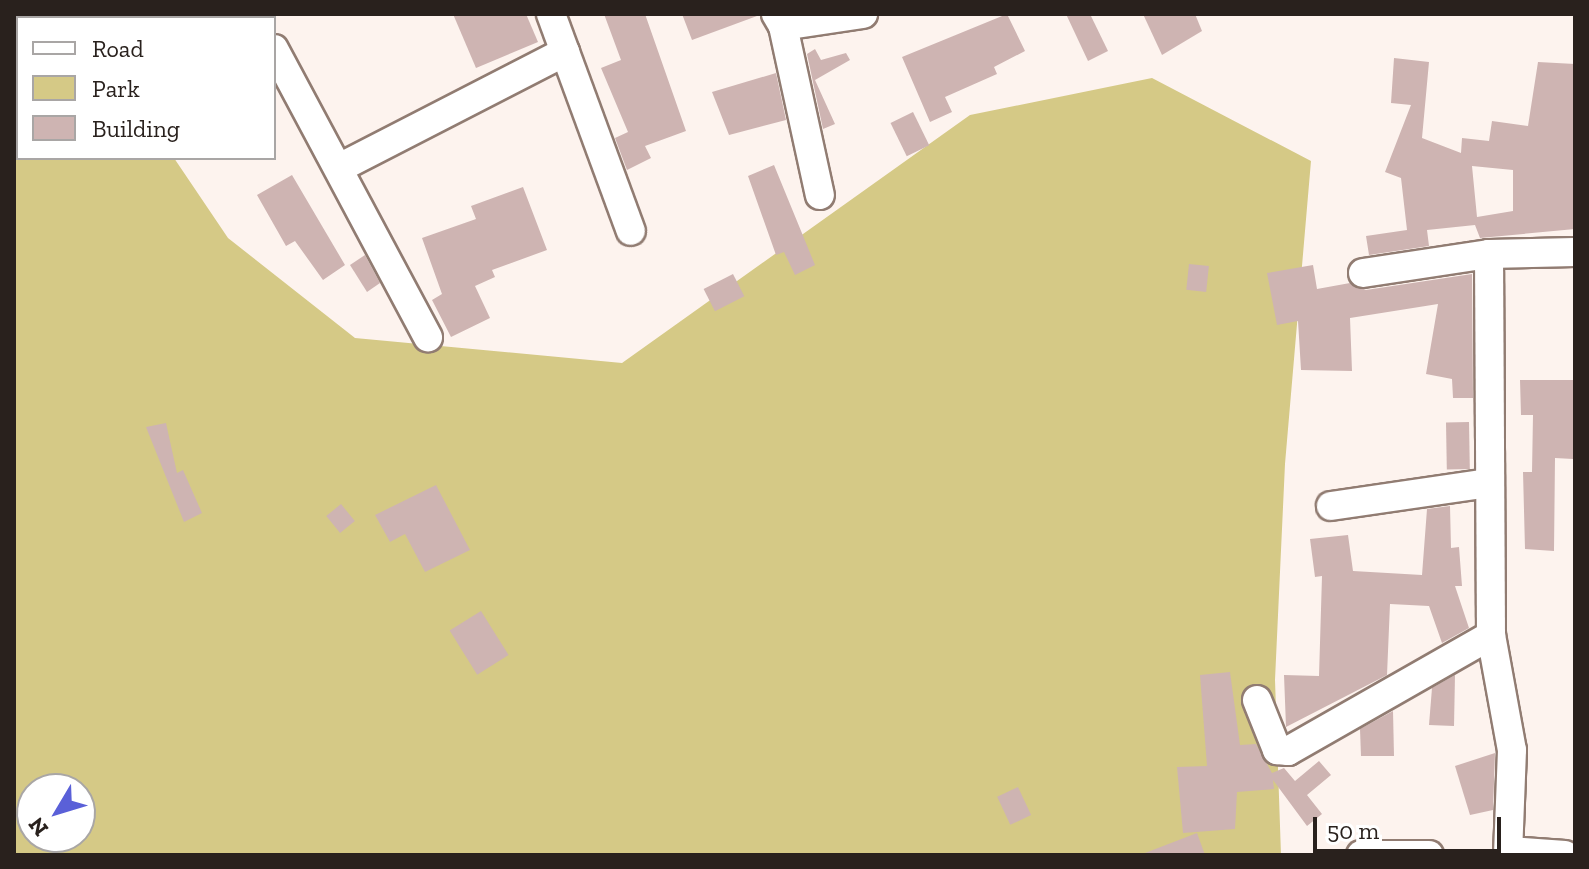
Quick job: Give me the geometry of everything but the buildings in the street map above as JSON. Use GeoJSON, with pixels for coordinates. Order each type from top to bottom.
{"type":"FeatureCollection","features":[{"type":"Feature","properties":{"kind":"street"},"geometry":{"type":"LineString","coordinates":[[551,14],[631,231]]}},
{"type":"Feature","properties":{"kind":"street"},"geometry":{"type":"LineString","coordinates":[[820,195],[780,20],[863,14]]}},
{"type":"Feature","properties":{"kind":"street"},"geometry":{"type":"LineString","coordinates":[[341,167],[565,52]]}},
{"type":"Feature","properties":{"kind":"street"},"geometry":{"type":"LineString","coordinates":[[276,53],[341,167],[428,337]]}},
{"type":"Feature","properties":{"kind":"street"},"geometry":{"type":"LineString","coordinates":[[1363,273],[1489,254],[1575,252]]}},
{"type":"Feature","properties":{"kind":"street"},"geometry":{"type":"LineString","coordinates":[[1489,254],[1491,635],[1512,750],[1508,853],[1565,855]]}},
{"type":"Feature","properties":{"kind":"street"},"geometry":{"type":"LineString","coordinates":[[1331,506],[1489,483]]}},
{"type":"Feature","properties":{"kind":"street"},"geometry":{"type":"LineString","coordinates":[[1257,700],[1277,750],[1288,751],[1491,635]]}},
{"type":"Feature","properties":{"kind":"street"},"geometry":{"type":"LineString","coordinates":[[1361,855],[1429,855]]}},
{"type":"Feature","properties":{"kind":"green space"},"geometry":{"type":"Polygon","coordinates":[[[1152,78],[1311,161],[1285,464],[1275,680],[1281,855],[14,855],[14,142],[16,160],[175,160],[228,238],[355,338],[622,363],[970,115],[1152,78]]]}}]}
